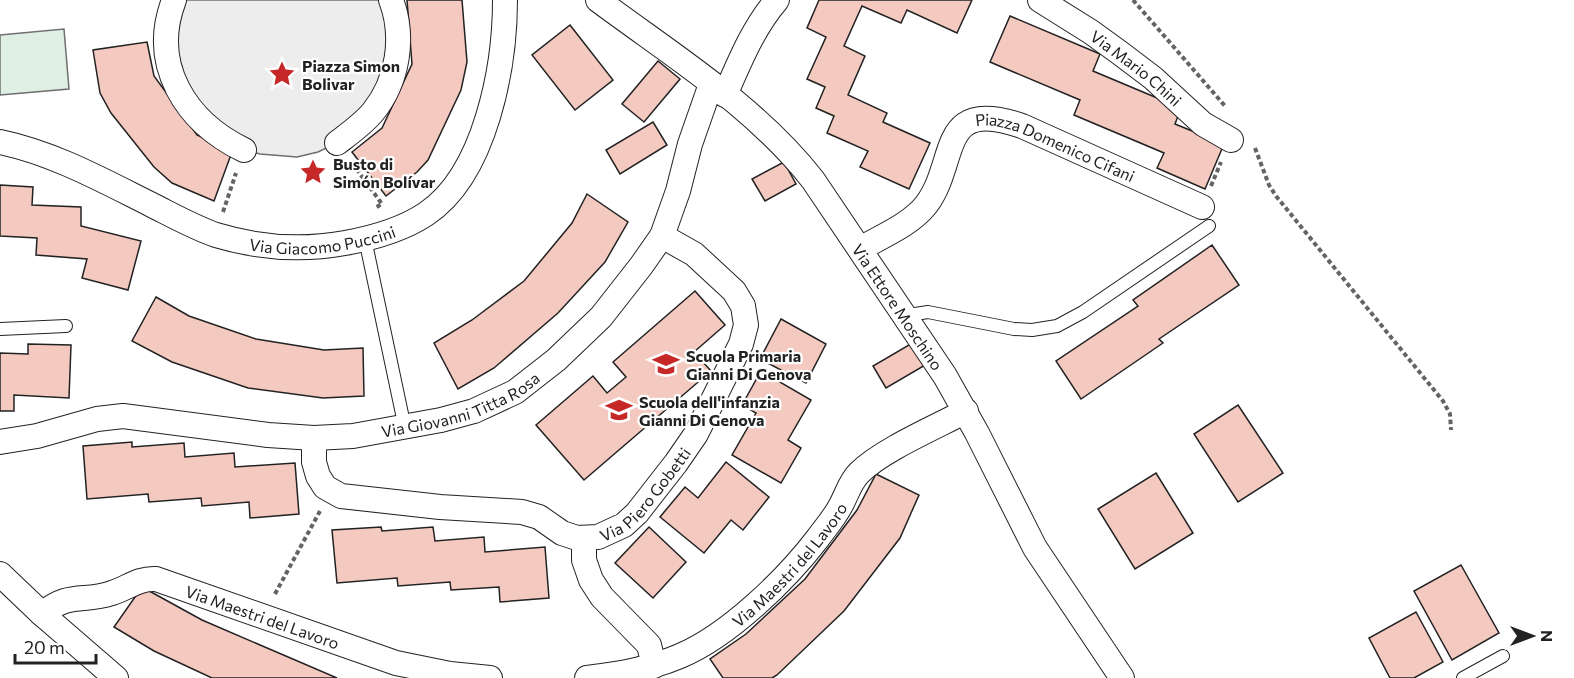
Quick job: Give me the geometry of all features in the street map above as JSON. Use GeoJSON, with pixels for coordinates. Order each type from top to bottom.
{"type":"FeatureCollection","features":[{"type":"Feature","properties":{"kind":"street"},"geometry":{"type":"LineString","coordinates":[[174,0],[167,28],[166,48],[176,86],[198,120],[214,133],[244,150]]}},
{"type":"Feature","properties":{"kind":"street"},"geometry":{"type":"LineString","coordinates":[[337,143],[372,113],[383,98],[391,81],[398,45],[398,26],[391,0]]}},
{"type":"Feature","properties":{"kind":"street","name":"Via Giacomo Puccini"},"geometry":{"type":"LineString","coordinates":[[0,142],[66,163],[215,235],[268,247],[294,249],[365,239],[394,230],[427,213],[440,202],[466,168],[484,126],[497,83],[504,32],[505,0]]}},
{"type":"Feature","properties":{"kind":"street","name":"Via Ettore Moschino"},"geometry":{"type":"LineString","coordinates":[[598,0],[764,125],[795,156],[833,207],[945,376],[966,411],[1035,548],[1122,678]]}},
{"type":"Feature","properties":{"kind":"street"},"geometry":{"type":"LineString","coordinates":[[718,89],[777,0]]}},
{"type":"Feature","properties":{"kind":"street","name":"Via Mario Chini"},"geometry":{"type":"LineString","coordinates":[[1040,0],[1100,39],[1153,78],[1203,124],[1231,140]]}},
{"type":"Feature","properties":{"kind":"street","name":"Via Giovanni Titta Rosa"},"geometry":{"type":"LineString","coordinates":[[0,442],[37,436],[97,419],[123,416],[268,435],[314,438],[353,436],[405,428],[474,411],[514,392],[556,360],[601,317],[642,266],[662,236],[678,191],[690,144],[718,89]]}},
{"type":"Feature","properties":{"kind":"street","name":"Piazza Domenico Cifani"},"geometry":{"type":"LineString","coordinates":[[860,249],[909,221],[921,211],[937,188],[950,146],[956,135],[965,125],[979,120],[1001,120],[1022,126],[1205,217]]}},
{"type":"Feature","properties":{"kind":"street","name":"Via Piero Gobetti"},"geometry":{"type":"LineString","coordinates":[[330,491],[346,497],[440,507],[522,512],[539,517],[562,533],[584,538],[598,537],[624,525],[637,513],[696,434],[744,334],[743,306],[734,291],[693,254],[662,236]]}},
{"type":"Feature","properties":{"kind":"street","name":"Via Maestri del Lavoro"},"geometry":{"type":"LineString","coordinates":[[587,678],[654,666],[696,649],[736,620],[798,563],[835,515],[854,479],[866,467],[892,450],[966,411]]}},
{"type":"Feature","properties":{"kind":"street","name":"Via Giovanni Titta Rosa"},"geometry":{"type":"LineString","coordinates":[[0,457],[37,436]]}},
{"type":"Feature","properties":{"kind":"street"},"geometry":{"type":"LineString","coordinates":[[314,438],[315,469],[321,482],[330,491]]}},
{"type":"Feature","properties":{"kind":"street"},"geometry":{"type":"LineString","coordinates":[[584,538],[584,560],[591,580],[602,597],[649,645],[654,666]]}},
{"type":"Feature","properties":{"kind":"street"},"geometry":{"type":"LineString","coordinates":[[0,574],[42,615],[116,678]]}},
{"type":"Feature","properties":{"kind":"street","name":"Via Maestri del Lavoro"},"geometry":{"type":"LineString","coordinates":[[42,615],[61,602],[112,593],[136,581],[150,578],[168,582],[396,663],[450,674],[490,678]]}},
{"type":"Feature","properties":{"kind":"lane"},"geometry":{"type":"LineString","coordinates":[[905,318],[928,312],[1014,329],[1032,330],[1057,326],[1083,312],[1205,217]]}},
{"type":"Feature","properties":{"kind":"lane"},"geometry":{"type":"LineString","coordinates":[[365,239],[405,428]]}},
{"type":"Feature","properties":{"kind":"lane"},"geometry":{"type":"LineString","coordinates":[[0,329],[66,326]]}},
{"type":"Feature","properties":{"kind":"lane"},"geometry":{"type":"LineString","coordinates":[[1463,678],[1503,656]]}},
{"type":"Feature","properties":{"kind":"path"},"geometry":{"type":"LineString","coordinates":[[1133,0],[1231,113]]}},
{"type":"Feature","properties":{"kind":"path"},"geometry":{"type":"LineString","coordinates":[[1205,217],[1231,140]]}},
{"type":"Feature","properties":{"kind":"path"},"geometry":{"type":"LineString","coordinates":[[337,143],[382,204]]}},
{"type":"Feature","properties":{"kind":"path"},"geometry":{"type":"LineString","coordinates":[[1254,145],[1269,185],[1276,196],[1443,401],[1450,414],[1450,430]]}},
{"type":"Feature","properties":{"kind":"path"},"geometry":{"type":"LineString","coordinates":[[215,235],[244,150]]}},
{"type":"Feature","properties":{"kind":"path"},"geometry":{"type":"LineString","coordinates":[[263,616],[330,491]]}},
{"type":"Feature","properties":{"kind":"green space"},"geometry":{"type":"Polygon","coordinates":[[[64,29],[69,89],[0,95],[0,35],[64,29]]]}},
{"type":"Feature","properties":{"kind":"shaded area","name":"Piazza Simon Bolivar"},"geometry":{"type":"Polygon","coordinates":[[[174,0],[391,0],[396,63],[337,143],[318,152],[297,157],[260,154],[244,150],[176,86],[174,0]]]}},
{"type":"Feature","properties":{"kind":"building"},"geometry":{"type":"Polygon","coordinates":[[[407,0],[462,0],[467,62],[461,90],[428,160],[417,172],[386,196],[352,152],[382,128],[412,64],[407,0]]]}},
{"type":"Feature","properties":{"kind":"building"},"geometry":{"type":"Polygon","coordinates":[[[819,0],[972,0],[957,33],[907,10],[901,23],[862,6],[844,46],[865,56],[848,95],[887,113],[883,122],[930,143],[909,189],[860,167],[868,151],[827,133],[834,116],[816,108],[825,87],[807,79],[826,37],[807,28],[819,0]]]}},
{"type":"Feature","properties":{"kind":"building"},"geometry":{"type":"Polygon","coordinates":[[[1010,16],[1100,54],[1093,71],[1181,108],[1175,124],[1224,144],[1205,189],[1157,168],[1164,153],[1074,115],[1080,100],[990,62],[1010,16]]]}},
{"type":"Feature","properties":{"kind":"building"},"geometry":{"type":"Polygon","coordinates":[[[570,25],[613,80],[575,110],[532,55],[570,25]]]}},
{"type":"Feature","properties":{"kind":"building"},"geometry":{"type":"Polygon","coordinates":[[[147,42],[154,76],[197,135],[232,152],[214,201],[172,183],[154,167],[111,113],[100,93],[93,50],[147,42]]]}},
{"type":"Feature","properties":{"kind":"building"},"geometry":{"type":"Polygon","coordinates":[[[658,61],[680,79],[644,122],[622,104],[658,61]]]}},
{"type":"Feature","properties":{"kind":"building"},"geometry":{"type":"Polygon","coordinates":[[[653,122],[667,145],[620,174],[606,150],[653,122]]]}},
{"type":"Feature","properties":{"kind":"building"},"geometry":{"type":"Polygon","coordinates":[[[784,162],[796,184],[765,201],[752,179],[784,162]]]}},
{"type":"Feature","properties":{"kind":"building"},"geometry":{"type":"Polygon","coordinates":[[[0,185],[33,187],[32,205],[81,207],[81,226],[141,241],[128,290],[82,278],[87,259],[36,255],[37,238],[0,236],[0,185]]]}},
{"type":"Feature","properties":{"kind":"building"},"geometry":{"type":"Polygon","coordinates":[[[587,194],[628,222],[605,262],[558,313],[494,368],[458,389],[434,343],[472,320],[524,281],[572,223],[587,194]]]}},
{"type":"Feature","properties":{"kind":"building"},"geometry":{"type":"Polygon","coordinates":[[[1212,245],[1239,285],[1159,339],[1163,343],[1081,399],[1056,361],[1138,306],[1133,300],[1212,245]]]}},
{"type":"Feature","properties":{"kind":"building"},"geometry":{"type":"Polygon","coordinates":[[[695,291],[725,325],[694,352],[711,371],[584,480],[536,425],[593,376],[607,393],[626,377],[613,362],[695,291]]]}},
{"type":"Feature","properties":{"kind":"building"},"geometry":{"type":"Polygon","coordinates":[[[156,297],[189,316],[256,339],[324,350],[363,348],[364,396],[323,398],[248,388],[172,362],[132,341],[156,297]]]}},
{"type":"Feature","properties":{"kind":"building"},"geometry":{"type":"Polygon","coordinates":[[[781,319],[826,344],[806,383],[760,359],[781,319]]]}},
{"type":"Feature","properties":{"kind":"building"},"geometry":{"type":"Polygon","coordinates":[[[914,342],[927,364],[886,388],[873,366],[914,342]]]}},
{"type":"Feature","properties":{"kind":"building"},"geometry":{"type":"Polygon","coordinates":[[[28,344],[71,345],[69,398],[14,395],[14,411],[0,411],[0,353],[28,354],[28,344]]]}},
{"type":"Feature","properties":{"kind":"building"},"geometry":{"type":"Polygon","coordinates":[[[761,371],[811,400],[788,440],[801,448],[781,483],[732,455],[756,413],[742,405],[761,371]]]}},
{"type":"Feature","properties":{"kind":"building"},"geometry":{"type":"Polygon","coordinates":[[[1238,405],[1283,473],[1238,502],[1194,434],[1238,405]]]}},
{"type":"Feature","properties":{"kind":"building"},"geometry":{"type":"Polygon","coordinates":[[[132,442],[132,447],[184,443],[185,457],[234,453],[235,467],[295,463],[299,514],[250,518],[249,502],[202,506],[201,498],[149,502],[148,494],[87,499],[83,446],[132,442]]]}},
{"type":"Feature","properties":{"kind":"building"},"geometry":{"type":"Polygon","coordinates":[[[726,462],[769,497],[743,530],[731,520],[704,553],[660,517],[685,487],[698,498],[726,462]]]}},
{"type":"Feature","properties":{"kind":"building"},"geometry":{"type":"Polygon","coordinates":[[[1156,473],[1193,533],[1135,569],[1098,509],[1156,473]]]}},
{"type":"Feature","properties":{"kind":"building"},"geometry":{"type":"Polygon","coordinates":[[[876,474],[919,495],[900,538],[844,611],[777,675],[772,678],[723,678],[710,659],[746,634],[805,579],[857,510],[876,474]]]}},
{"type":"Feature","properties":{"kind":"building"},"geometry":{"type":"Polygon","coordinates":[[[381,527],[382,531],[433,527],[435,541],[484,537],[485,552],[545,547],[549,598],[500,602],[499,587],[451,590],[450,582],[398,586],[397,578],[337,583],[332,530],[381,527]]]}},
{"type":"Feature","properties":{"kind":"building"},"geometry":{"type":"Polygon","coordinates":[[[649,527],[686,562],[653,598],[615,563],[649,527]]]}},
{"type":"Feature","properties":{"kind":"building"},"geometry":{"type":"Polygon","coordinates":[[[1461,565],[1499,633],[1452,660],[1414,591],[1461,565]]]}},
{"type":"Feature","properties":{"kind":"building"},"geometry":{"type":"Polygon","coordinates":[[[142,587],[202,620],[337,678],[212,678],[154,651],[114,627],[142,587]]]}},
{"type":"Feature","properties":{"kind":"building"},"geometry":{"type":"Polygon","coordinates":[[[1416,612],[1443,662],[1414,678],[1390,678],[1369,638],[1416,612]]]}},
{"type":"Feature","properties":{"kind":"place","name":"Piazza Simon Bolivar"},"geometry":{"type":"Point","coordinates":[282,74]}},
{"type":"Feature","properties":{"kind":"place","name":"Busto di Simón Bolívar"},"geometry":{"type":"Point","coordinates":[313,172]}},
{"type":"Feature","properties":{"kind":"place","name":"Scuola Primaria Gianni Di Genova"},"geometry":{"type":"Point","coordinates":[666,364]}},
{"type":"Feature","properties":{"kind":"place","name":"Scuola dell'infanzia Gianni Di Genova"},"geometry":{"type":"Point","coordinates":[619,410]}}]}
